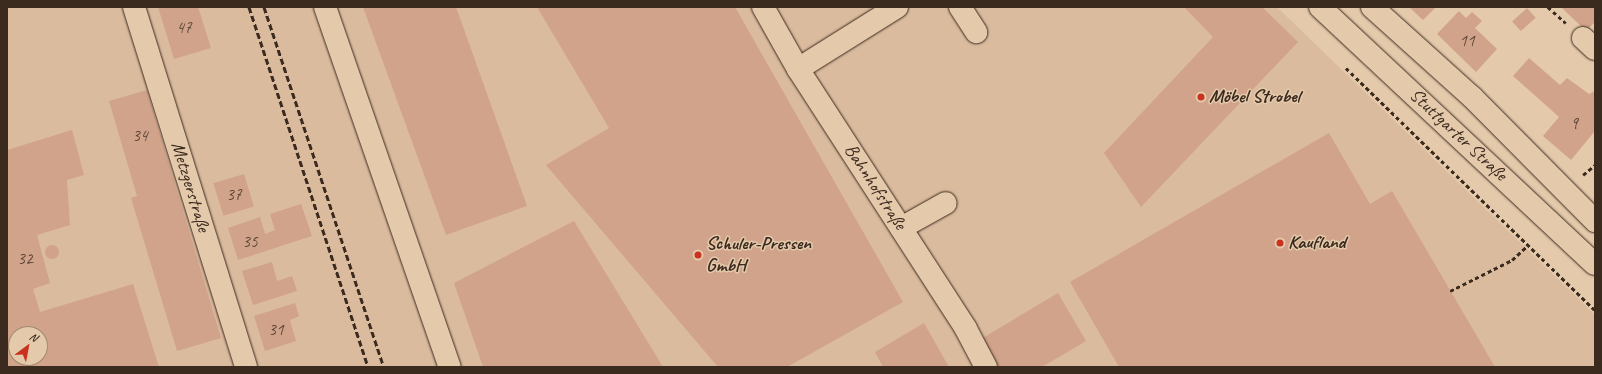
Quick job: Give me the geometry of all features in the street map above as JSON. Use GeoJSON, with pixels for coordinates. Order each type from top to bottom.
{"type":"FeatureCollection","features":[{"type":"Feature","properties":{"kind":"street","name":"Metzgerstraße"},"geometry":{"type":"LineString","coordinates":[[134,7],[246,367]]}},
{"type":"Feature","properties":{"kind":"street"},"geometry":{"type":"LineString","coordinates":[[325,7],[450,367]]}},
{"type":"Feature","properties":{"kind":"street","name":"Bahnhofstraße"},"geometry":{"type":"LineString","coordinates":[[763,7],[798,69],[966,329],[986,367]]}},
{"type":"Feature","properties":{"kind":"street"},"geometry":{"type":"LineString","coordinates":[[798,69],[897,7]]}},
{"type":"Feature","properties":{"kind":"street"},"geometry":{"type":"LineString","coordinates":[[960,7],[976,32]]}},
{"type":"Feature","properties":{"kind":"street","name":"Stuttgarter Straße"},"geometry":{"type":"LineString","coordinates":[[1320,7],[1595,264]]}},
{"type":"Feature","properties":{"kind":"street","name":"Stuttgarter Straße"},"geometry":{"type":"LineString","coordinates":[[1372,7],[1472,97],[1595,221]]}},
{"type":"Feature","properties":{"kind":"street"},"geometry":{"type":"LineString","coordinates":[[901,228],[946,203]]}},
{"type":"Feature","properties":{"kind":"path"},"geometry":{"type":"LineString","coordinates":[[1548,7],[1551,10]]}},
{"type":"Feature","properties":{"kind":"path"},"geometry":{"type":"LineString","coordinates":[[1346,68],[1595,310]]}},
{"type":"Feature","properties":{"kind":"path"},"geometry":{"type":"LineString","coordinates":[[1580,178],[1595,165]]}},
{"type":"Feature","properties":{"kind":"path"},"geometry":{"type":"LineString","coordinates":[[1450,291],[1512,260],[1528,245]]}},
{"type":"Feature","properties":{"kind":"shaded area"},"geometry":{"type":"Polygon","coordinates":[[[7,7],[1277,7],[1595,315],[1595,367],[7,367],[7,7]]]}},
{"type":"Feature","properties":{"kind":"building"},"geometry":{"type":"Polygon","coordinates":[[[158,7],[198,7],[211,48],[174,59],[158,7]]]}},
{"type":"Feature","properties":{"kind":"building"},"geometry":{"type":"Polygon","coordinates":[[[363,7],[456,7],[527,206],[446,235],[363,7]]]}},
{"type":"Feature","properties":{"kind":"building"},"geometry":{"type":"Polygon","coordinates":[[[537,7],[735,7],[903,302],[787,367],[718,367],[546,165],[609,128],[537,7]]]}},
{"type":"Feature","properties":{"kind":"building","name":"Möbel Strobel"},"geometry":{"type":"Polygon","coordinates":[[[1184,7],[1262,7],[1298,42],[1141,207],[1104,153],[1213,37],[1184,7]]]}},
{"type":"Feature","properties":{"kind":"building"},"geometry":{"type":"Polygon","coordinates":[[[1409,7],[1436,7],[1423,20],[1409,7]]]}},
{"type":"Feature","properties":{"kind":"building"},"geometry":{"type":"Polygon","coordinates":[[[1561,7],[1595,7],[1595,22],[1586,31],[1561,7]]]}},
{"type":"Feature","properties":{"kind":"building"},"geometry":{"type":"Polygon","coordinates":[[[1527,8],[1536,18],[1521,31],[1512,21],[1527,8]]]}},
{"type":"Feature","properties":{"kind":"building"},"geometry":{"type":"Polygon","coordinates":[[[1459,11],[1466,18],[1472,12],[1482,21],[1475,28],[1497,49],[1476,72],[1437,34],[1459,11]]]}},
{"type":"Feature","properties":{"kind":"building"},"geometry":{"type":"Polygon","coordinates":[[[1529,58],[1560,85],[1567,78],[1589,94],[1595,91],[1595,131],[1571,160],[1543,136],[1559,117],[1513,76],[1529,58]]]}},
{"type":"Feature","properties":{"kind":"building"},"geometry":{"type":"Polygon","coordinates":[[[147,90],[221,338],[177,351],[131,198],[137,196],[109,101],[147,90]]]}},
{"type":"Feature","properties":{"kind":"building"},"geometry":{"type":"Polygon","coordinates":[[[72,130],[84,175],[67,180],[70,225],[37,235],[50,283],[33,289],[40,312],[133,284],[159,367],[7,367],[7,150],[72,130]]]}},
{"type":"Feature","properties":{"kind":"building","name":"Kaufland"},"geometry":{"type":"Polygon","coordinates":[[[1329,133],[1370,204],[1392,191],[1495,367],[1119,367],[1070,282],[1329,133]]]}},
{"type":"Feature","properties":{"kind":"building"},"geometry":{"type":"Polygon","coordinates":[[[244,174],[254,207],[223,216],[213,183],[244,174]]]}},
{"type":"Feature","properties":{"kind":"building"},"geometry":{"type":"Polygon","coordinates":[[[301,204],[312,236],[238,260],[228,228],[260,217],[265,234],[275,230],[270,214],[301,204]]]}},
{"type":"Feature","properties":{"kind":"building"},"geometry":{"type":"Polygon","coordinates":[[[574,221],[663,367],[483,367],[454,283],[574,221]]]}},
{"type":"Feature","properties":{"kind":"building"},"geometry":{"type":"Polygon","coordinates":[[[52,245],[57,247],[59,252],[57,257],[52,259],[47,257],[45,252],[47,247],[52,245]]]}},
{"type":"Feature","properties":{"kind":"building"},"geometry":{"type":"Polygon","coordinates":[[[272,262],[277,281],[292,276],[297,291],[253,305],[242,271],[272,262]]]}},
{"type":"Feature","properties":{"kind":"building"},"geometry":{"type":"Polygon","coordinates":[[[1058,293],[1086,341],[1042,367],[997,367],[981,339],[1058,293]]]}},
{"type":"Feature","properties":{"kind":"building"},"geometry":{"type":"Polygon","coordinates":[[[295,303],[299,316],[290,320],[296,341],[265,351],[254,316],[295,303]]]}},
{"type":"Feature","properties":{"kind":"building"},"geometry":{"type":"Polygon","coordinates":[[[924,323],[949,367],[883,367],[875,352],[924,323]]]}},
{"type":"Feature","properties":{"kind":"railway"},"geometry":{"type":"LineString","coordinates":[[249,7],[368,367]]}},
{"type":"Feature","properties":{"kind":"railway"},"geometry":{"type":"LineString","coordinates":[[264,7],[384,367]]}},
{"type":"Feature","properties":{"kind":"place","name":"Möbel Strobel"},"geometry":{"type":"Point","coordinates":[1201,97]}},
{"type":"Feature","properties":{"kind":"place","name":"Kaufland"},"geometry":{"type":"Point","coordinates":[1280,243]}},
{"type":"Feature","properties":{"kind":"place","name":"Schuler-Pressen GmbH"},"geometry":{"type":"Point","coordinates":[698,255]}}]}
